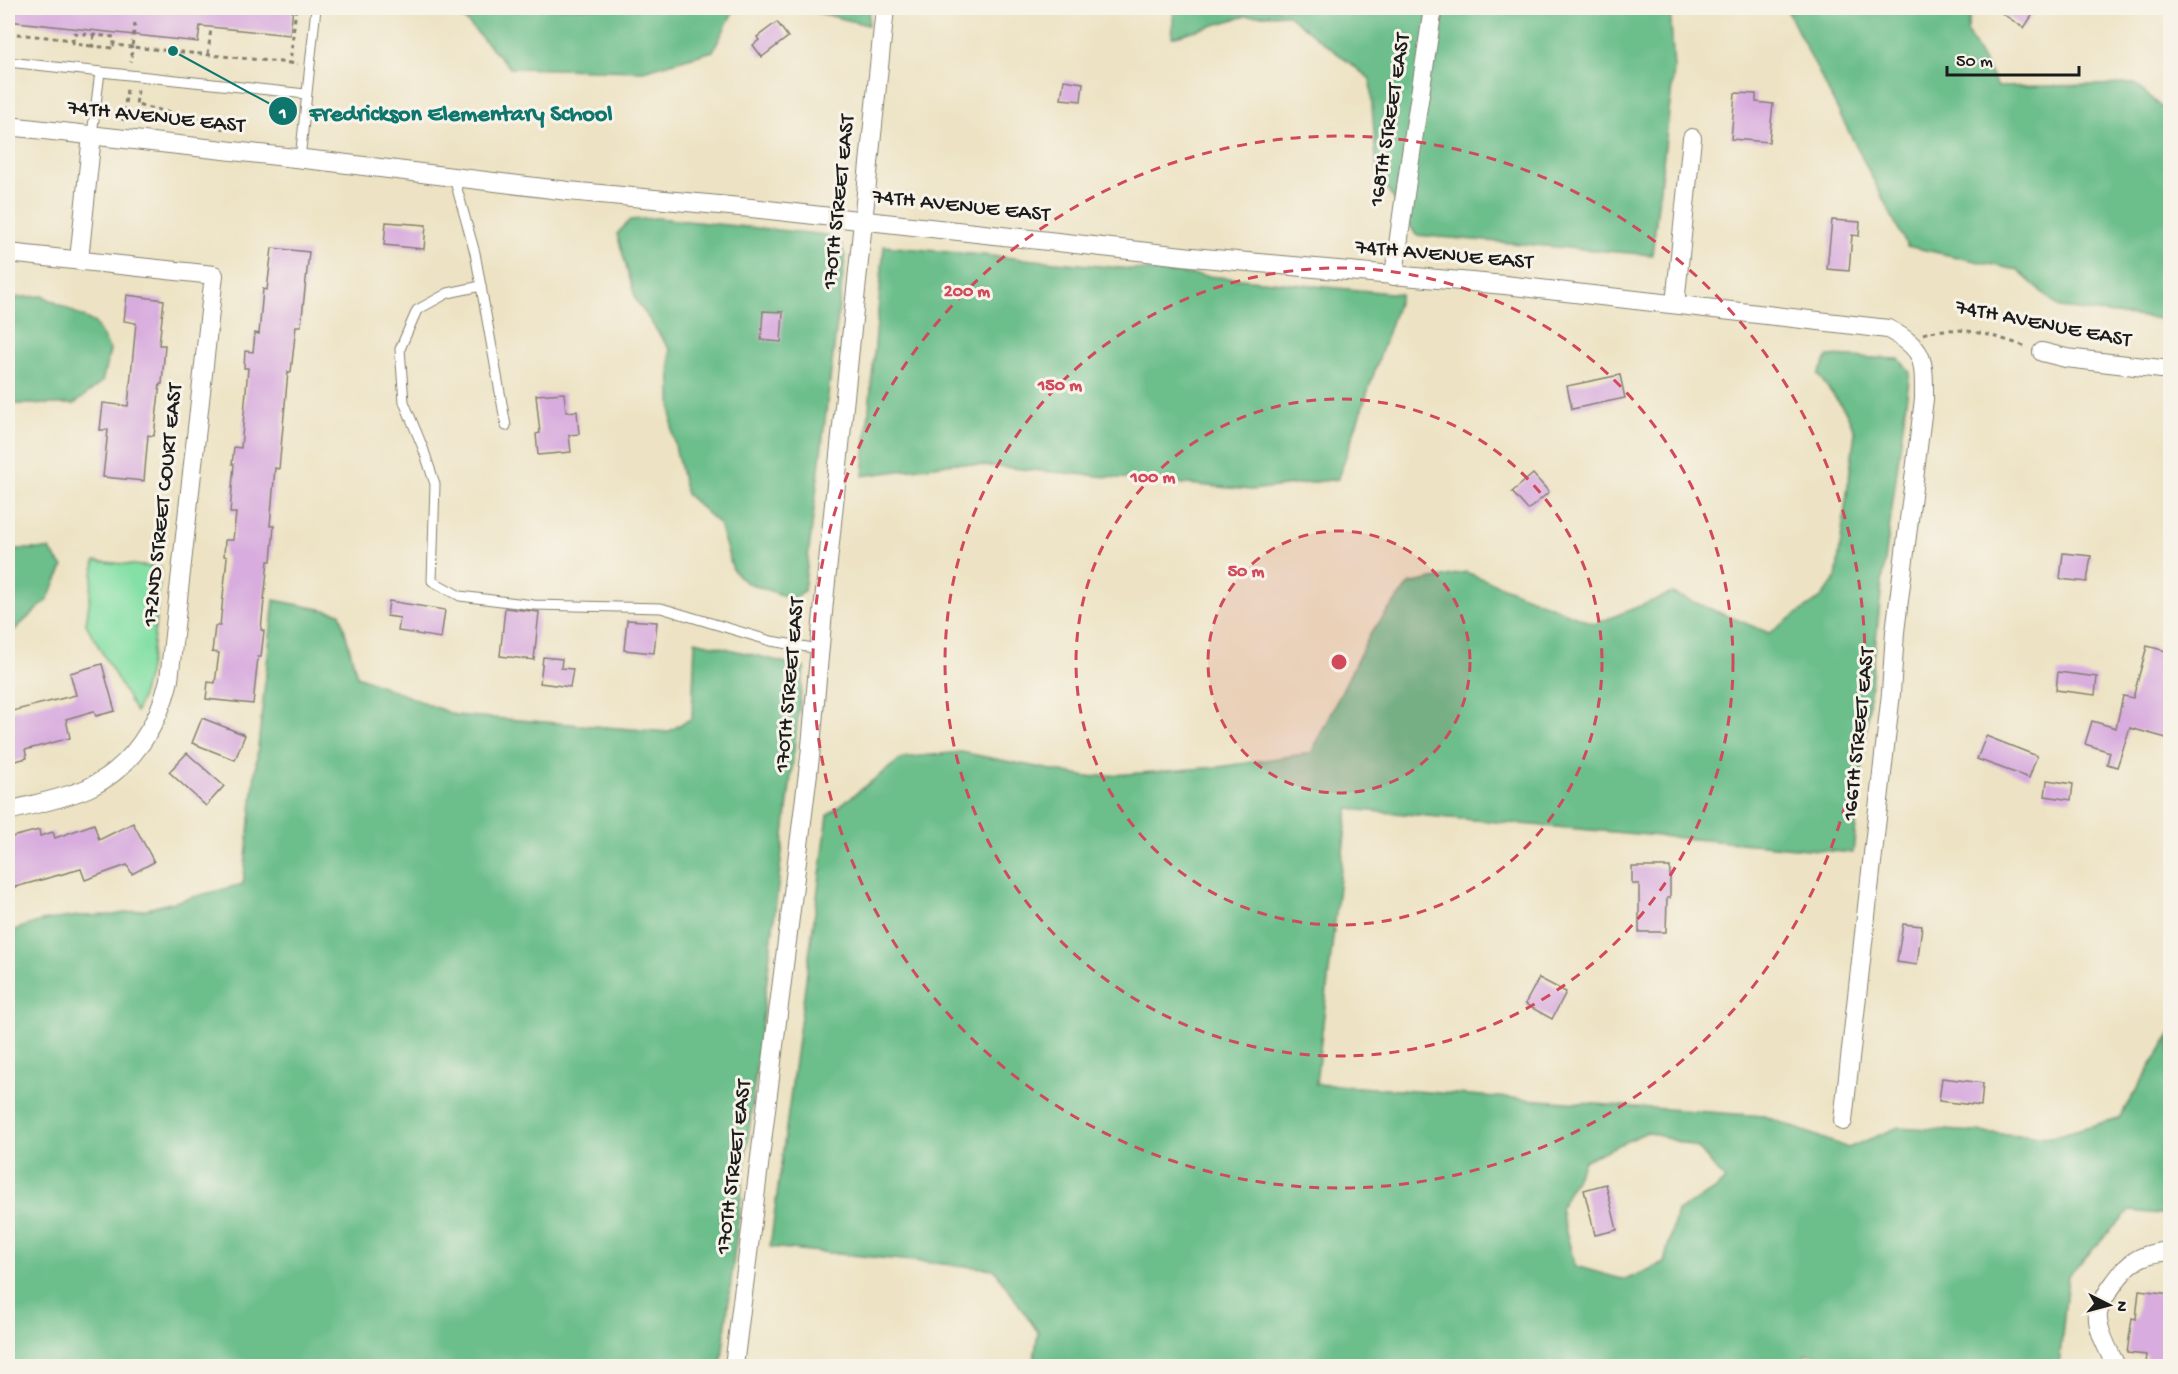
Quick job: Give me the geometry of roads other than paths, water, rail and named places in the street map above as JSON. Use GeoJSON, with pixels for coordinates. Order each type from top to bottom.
{"type":"FeatureCollection","features":[{"type":"Feature","properties":{"kind":"street","name":"170TH STREET EAST"},"geometry":{"type":"LineString","coordinates":[[735,1366],[810,757],[819,649],[885,8]]}},
{"type":"Feature","properties":{"kind":"street","name":"168TH STREET EAST"},"geometry":{"type":"LineString","coordinates":[[1394,276],[1406,177],[1418,111],[1432,8]]}},
{"type":"Feature","properties":{"kind":"street","name":"74TH AVENUE EAST"},"geometry":{"type":"LineString","coordinates":[[8,126],[568,191],[862,220],[1192,257],[1505,285],[1888,329],[1907,339],[1920,353]]}},
{"type":"Feature","properties":{"kind":"street"},"geometry":{"type":"LineString","coordinates":[[8,253],[79,260],[92,135]]}},
{"type":"Feature","properties":{"kind":"street"},"geometry":{"type":"LineString","coordinates":[[1675,304],[1692,138]]}},
{"type":"Feature","properties":{"kind":"street","name":"172ND STREET COURT EAST"},"geometry":{"type":"LineString","coordinates":[[8,811],[90,787],[117,768],[147,736],[164,702],[169,680],[214,275],[79,260]]}},
{"type":"Feature","properties":{"kind":"street","name":"74TH AVENUE EAST"},"geometry":{"type":"LineString","coordinates":[[2042,352],[2066,358],[2170,370]]}},
{"type":"Feature","properties":{"kind":"street","name":"166TH STREET EAST"},"geometry":{"type":"LineString","coordinates":[[1843,1121],[1891,693],[1895,632],[1924,399],[1924,372],[1920,353]]}},
{"type":"Feature","properties":{"kind":"street"},"geometry":{"type":"LineString","coordinates":[[2116,1366],[2100,1329],[2098,1313],[2104,1299],[2118,1278],[2135,1260],[2170,1252]]}},
{"type":"Feature","properties":{"kind":"lane"},"geometry":{"type":"LineString","coordinates":[[300,159],[316,8]]}},
{"type":"Feature","properties":{"kind":"lane"},"geometry":{"type":"LineString","coordinates":[[8,62],[306,94]]}},
{"type":"Feature","properties":{"kind":"lane"},"geometry":{"type":"LineString","coordinates":[[92,135],[100,72]]}},
{"type":"Feature","properties":{"kind":"lane"},"geometry":{"type":"LineString","coordinates":[[454,178],[475,253],[506,426]]}},
{"type":"Feature","properties":{"kind":"lane"},"geometry":{"type":"LineString","coordinates":[[481,286],[448,293],[417,309],[400,349],[404,402],[435,484],[432,581],[460,596],[534,604],[661,608],[771,641],[819,649]]}},
{"type":"Feature","properties":{"kind":"place","name":"Fredrickson Elementary School"},"geometry":{"type":"Point","coordinates":[173,51]}}]}
